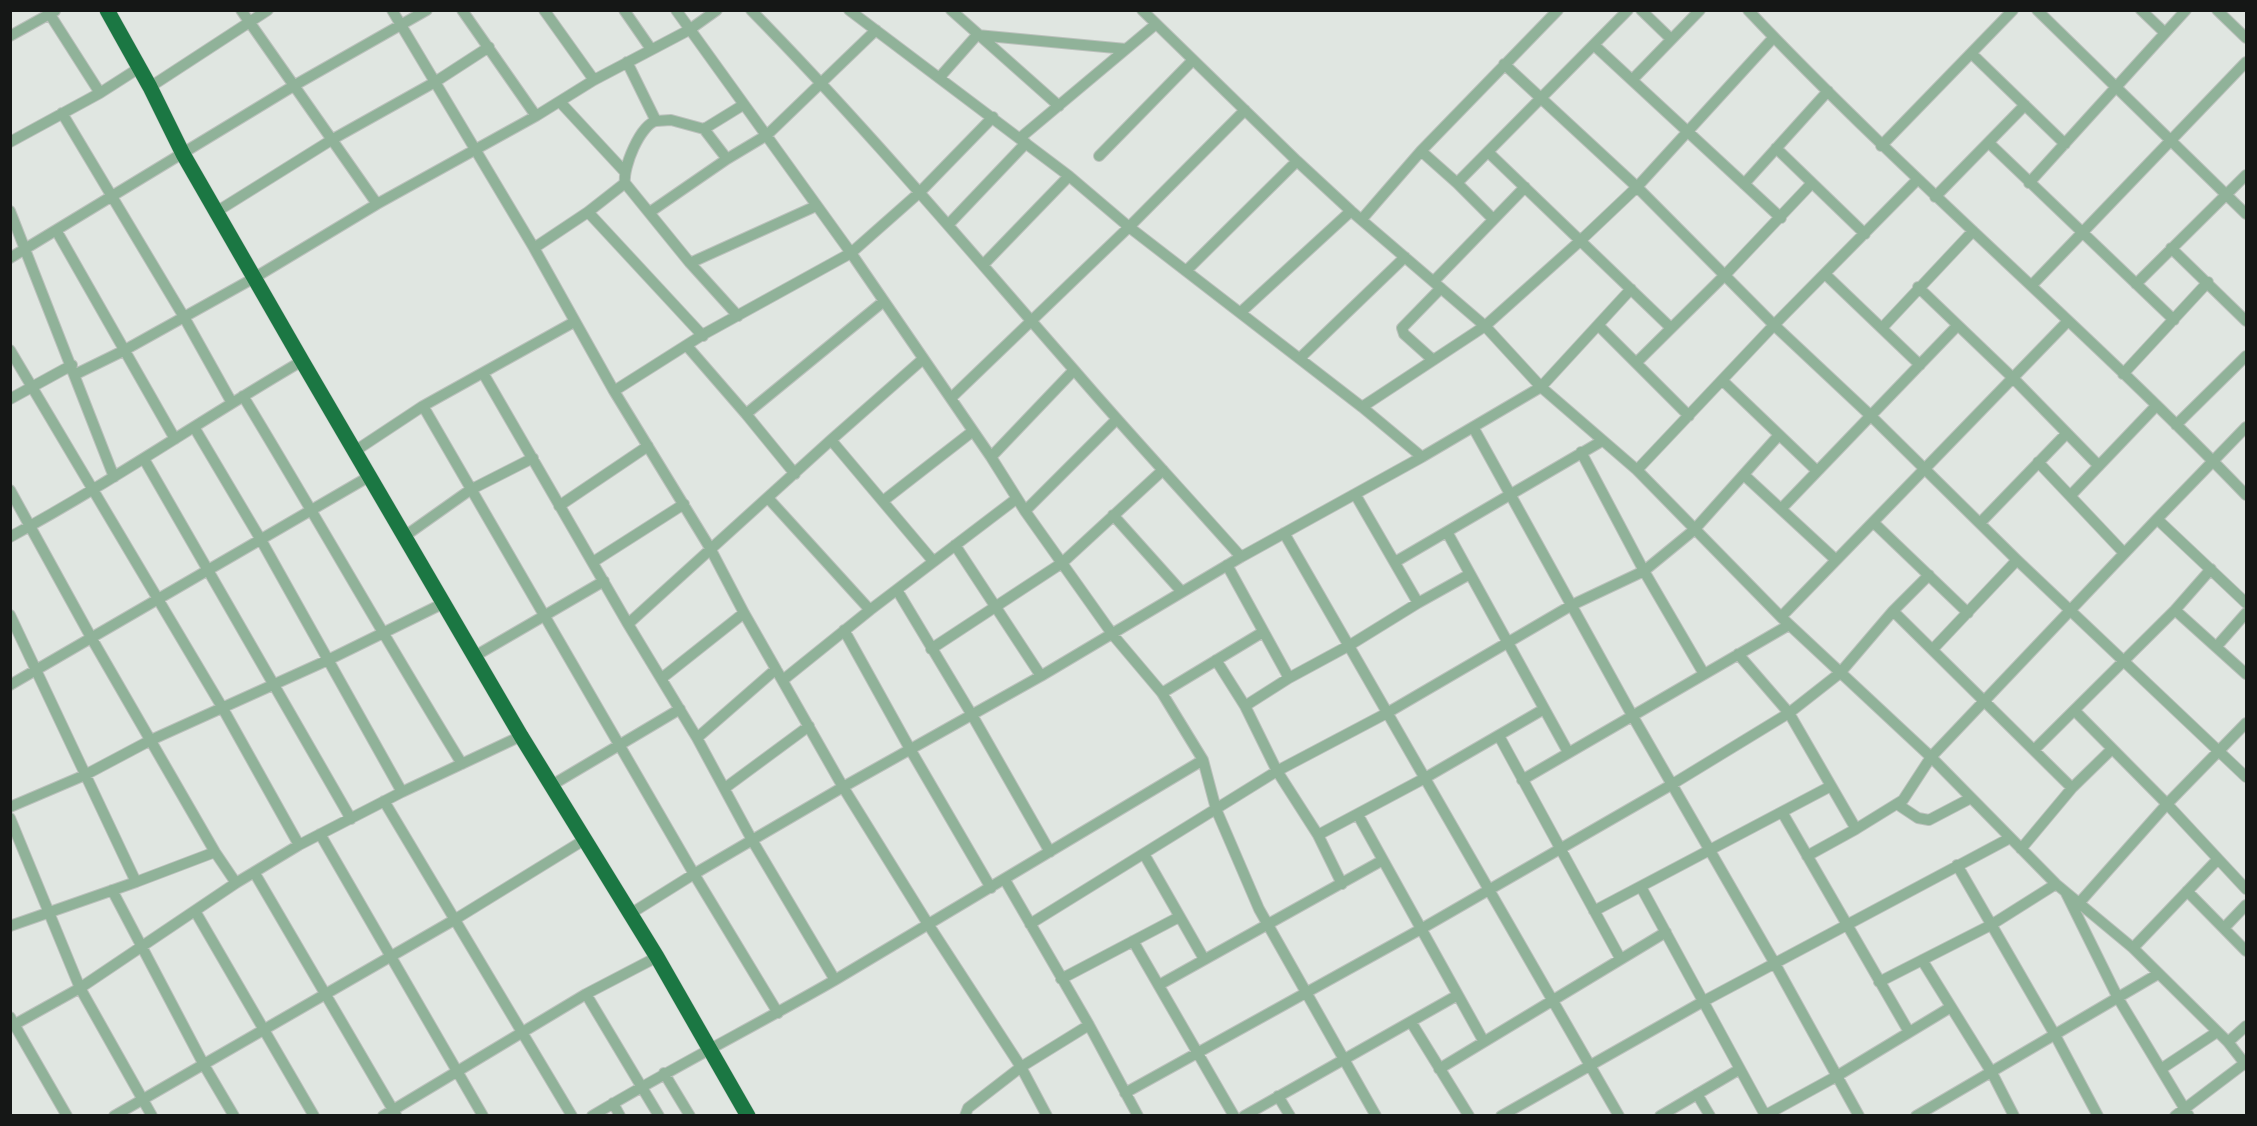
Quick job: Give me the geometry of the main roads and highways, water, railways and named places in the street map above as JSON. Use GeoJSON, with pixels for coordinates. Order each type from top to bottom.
{"type":"FeatureCollection","features":[{"type":"Feature","properties":{"kind":"highway"},"geometry":{"type":"LineString","coordinates":[[107,10],[150,87],[183,154],[302,361],[521,736],[657,957],[748,1116]]}}]}
